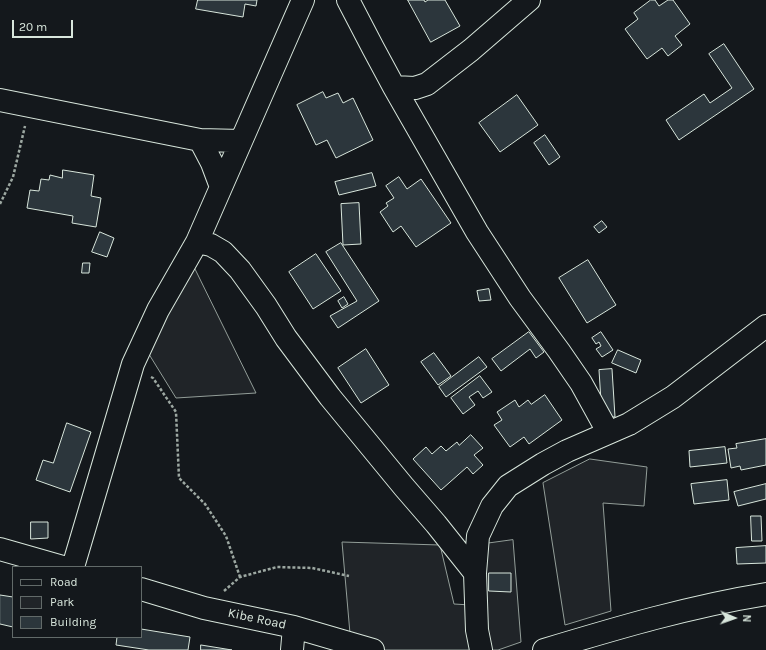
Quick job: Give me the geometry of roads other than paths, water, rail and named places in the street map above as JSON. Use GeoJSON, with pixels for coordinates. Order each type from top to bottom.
{"type":"FeatureCollection","features":[{"type":"Feature","properties":{"kind":"street"},"geometry":{"type":"LineString","coordinates":[[73,566],[133,364],[158,310],[197,242],[304,0]]}},
{"type":"Feature","properties":{"kind":"street"},"geometry":{"type":"LineString","coordinates":[[348,0],[394,88],[477,232],[520,298],[581,383],[608,432]]}},
{"type":"Feature","properties":{"kind":"street"},"geometry":{"type":"LineString","coordinates":[[394,88],[415,88],[427,84],[471,50],[529,0]]}},
{"type":"Feature","properties":{"kind":"street"},"geometry":{"type":"LineString","coordinates":[[9,102],[200,140],[241,141]]}},
{"type":"Feature","properties":{"kind":"street"},"geometry":{"type":"LineString","coordinates":[[200,140],[212,163],[221,187]]}},
{"type":"Feature","properties":{"kind":"street"},"geometry":{"type":"LineString","coordinates":[[197,242],[211,245],[223,252],[240,270],[266,306],[286,338],[330,397],[436,524],[475,574]]}},
{"type":"Feature","properties":{"kind":"street"},"geometry":{"type":"LineString","coordinates":[[481,650],[477,630],[475,574],[478,536],[492,506],[508,486],[567,451],[629,424],[674,397],[766,326]]}},
{"type":"Feature","properties":{"kind":"street"},"geometry":{"type":"LineString","coordinates":[[0,549],[60,566]]}},
{"type":"Feature","properties":{"kind":"street","name":"Kibe Road"},"geometry":{"type":"LineString","coordinates":[[142,589],[204,608],[294,627],[372,650]]}},
{"type":"Feature","properties":{"kind":"street"},"geometry":{"type":"LineString","coordinates":[[544,650],[610,630],[676,613],[766,594]]}},
{"type":"Feature","properties":{"kind":"street"},"geometry":{"type":"LineString","coordinates":[[292,650],[294,627]]}}]}
